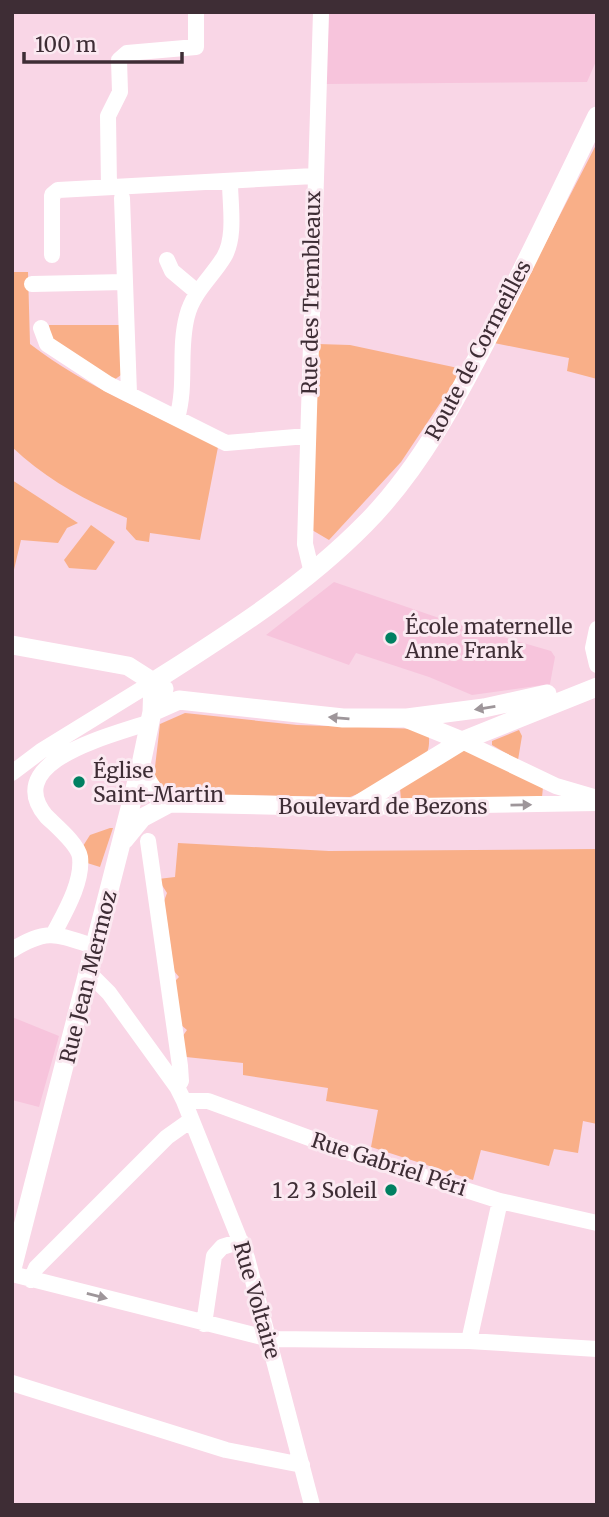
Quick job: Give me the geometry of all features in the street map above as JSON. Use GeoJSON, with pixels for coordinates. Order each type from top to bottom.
{"type":"FeatureCollection","features":[{"type":"Feature","properties":{"kind":"main road","name":"Route de Cormeilles"},"geometry":{"type":"LineString","coordinates":[[153,682],[251,619],[312,573],[367,522],[430,441],[514,286],[597,116]]}},
{"type":"Feature","properties":{"kind":"main road"},"geometry":{"type":"LineString","coordinates":[[12,645],[128,666],[179,700],[343,718],[407,718],[520,702],[595,676]]}},
{"type":"Feature","properties":{"kind":"main road"},"geometry":{"type":"LineString","coordinates":[[354,807],[463,741],[595,676]]}},
{"type":"Feature","properties":{"kind":"main road","name":"Rue Jean Mermoz"},"geometry":{"type":"LineString","coordinates":[[12,1272],[90,974],[140,769],[151,717],[153,682]]}},
{"type":"Feature","properties":{"kind":"main road"},"geometry":{"type":"LineString","coordinates":[[151,717],[179,700]]}},
{"type":"Feature","properties":{"kind":"main road"},"geometry":{"type":"LineString","coordinates":[[407,718],[463,741]]}},
{"type":"Feature","properties":{"kind":"main road"},"geometry":{"type":"LineString","coordinates":[[427,762],[438,746],[440,731]]}},
{"type":"Feature","properties":{"kind":"main road"},"geometry":{"type":"LineString","coordinates":[[140,769],[156,795],[170,803]]}},
{"type":"Feature","properties":{"kind":"main road"},"geometry":{"type":"LineString","coordinates":[[121,844],[142,818],[170,803]]}},
{"type":"Feature","properties":{"kind":"main road","name":"Boulevard de Bezons"},"geometry":{"type":"LineString","coordinates":[[170,803],[354,807]]}},
{"type":"Feature","properties":{"kind":"street"},"geometry":{"type":"LineString","coordinates":[[129,393],[125,282],[108,116],[120,92],[119,60],[127,53],[196,47],[196,12]]}},
{"type":"Feature","properties":{"kind":"street","name":"Rue des Trembleaux"},"geometry":{"type":"LineString","coordinates":[[312,573],[305,544],[321,12]]}},
{"type":"Feature","properties":{"kind":"street"},"geometry":{"type":"LineString","coordinates":[[52,255],[52,195],[58,190],[116,193],[230,181],[314,176]]}},
{"type":"Feature","properties":{"kind":"street"},"geometry":{"type":"LineString","coordinates":[[177,418],[184,394],[182,339],[188,312],[197,292],[225,255],[230,238],[230,181]]}},
{"type":"Feature","properties":{"kind":"street"},"geometry":{"type":"LineString","coordinates":[[167,260],[172,271],[197,292]]}},
{"type":"Feature","properties":{"kind":"street"},"geometry":{"type":"LineString","coordinates":[[33,284],[125,282]]}},
{"type":"Feature","properties":{"kind":"street"},"geometry":{"type":"LineString","coordinates":[[41,328],[47,344],[108,384],[226,443],[307,436]]}},
{"type":"Feature","properties":{"kind":"street"},"geometry":{"type":"LineString","coordinates":[[595,676],[597,629]]}},
{"type":"Feature","properties":{"kind":"street"},"geometry":{"type":"LineString","coordinates":[[12,773],[41,751],[153,682]]}},
{"type":"Feature","properties":{"kind":"street"},"geometry":{"type":"LineString","coordinates":[[54,933],[80,867],[80,853],[38,806],[33,792],[37,775],[45,763],[62,754],[151,717]]}},
{"type":"Feature","properties":{"kind":"street","name":"Boulevard de Bezons"},"geometry":{"type":"LineString","coordinates":[[463,741],[556,786],[597,801]]}},
{"type":"Feature","properties":{"kind":"street","name":"Boulevard de Bezons"},"geometry":{"type":"LineString","coordinates":[[354,807],[597,801]]}},
{"type":"Feature","properties":{"kind":"street","name":"Rue Voltaire"},"geometry":{"type":"LineString","coordinates":[[148,841],[180,1066],[180,1094],[241,1241],[270,1339],[312,1505]]}},
{"type":"Feature","properties":{"kind":"street"},"geometry":{"type":"LineString","coordinates":[[14,946],[54,933],[96,947]]}},
{"type":"Feature","properties":{"kind":"street"},"geometry":{"type":"LineString","coordinates":[[90,974],[109,993],[180,1094]]}},
{"type":"Feature","properties":{"kind":"street","name":"Rue Gabriel Péri"},"geometry":{"type":"LineString","coordinates":[[180,1094],[208,1101],[350,1153],[500,1201],[597,1223]]}},
{"type":"Feature","properties":{"kind":"street"},"geometry":{"type":"LineString","coordinates":[[31,1280],[36,1268],[167,1137],[191,1120]]}},
{"type":"Feature","properties":{"kind":"street"},"geometry":{"type":"LineString","coordinates":[[469,1341],[500,1201]]}},
{"type":"Feature","properties":{"kind":"street"},"geometry":{"type":"LineString","coordinates":[[204,1324],[214,1256],[222,1247],[241,1241]]}},
{"type":"Feature","properties":{"kind":"street"},"geometry":{"type":"LineString","coordinates":[[12,1272],[31,1280],[270,1339],[469,1341],[597,1349]]}},
{"type":"Feature","properties":{"kind":"street"},"geometry":{"type":"LineString","coordinates":[[12,1382],[226,1450],[302,1465]]}},
{"type":"Feature","properties":{"kind":"shaded area"},"geometry":{"type":"Polygon","coordinates":[[[329,12],[597,12],[597,59],[587,82],[326,84],[329,12]]]}},
{"type":"Feature","properties":{"kind":"shaded area"},"geometry":{"type":"Polygon","coordinates":[[[597,143],[597,379],[567,371],[569,358],[494,343],[597,143]]]}},
{"type":"Feature","properties":{"kind":"shaded area"},"geometry":{"type":"Polygon","coordinates":[[[12,272],[28,272],[30,344],[74,374],[121,400],[218,447],[200,540],[150,533],[149,542],[136,540],[126,529],[127,518],[66,488],[12,447],[12,272]]]}},
{"type":"Feature","properties":{"kind":"shaded area"},"geometry":{"type":"Polygon","coordinates":[[[49,325],[123,325],[121,375],[114,380],[51,338],[49,325]]]}},
{"type":"Feature","properties":{"kind":"shaded area"},"geometry":{"type":"Polygon","coordinates":[[[318,344],[350,345],[458,368],[459,375],[401,462],[329,540],[312,530],[318,344]]]}},
{"type":"Feature","properties":{"kind":"shaded area"},"geometry":{"type":"Polygon","coordinates":[[[12,480],[78,523],[67,528],[58,543],[21,540],[12,578],[12,480]]]}},
{"type":"Feature","properties":{"kind":"shaded area"},"geometry":{"type":"Polygon","coordinates":[[[91,525],[115,542],[96,570],[69,568],[64,560],[91,525]]]}},
{"type":"Feature","properties":{"kind":"shaded area","name":"École maternelle Anne Frank"},"geometry":{"type":"Polygon","coordinates":[[[334,582],[442,619],[551,651],[555,657],[550,684],[472,695],[429,677],[356,653],[349,665],[266,635],[334,582]]]}},
{"type":"Feature","properties":{"kind":"shaded area"},"geometry":{"type":"Polygon","coordinates":[[[185,713],[297,725],[419,729],[429,734],[429,745],[425,756],[411,766],[350,797],[219,795],[166,790],[154,776],[160,724],[185,713]]]}},
{"type":"Feature","properties":{"kind":"shaded area"},"geometry":{"type":"Polygon","coordinates":[[[519,730],[522,736],[518,760],[492,745],[492,741],[519,730]]]}},
{"type":"Feature","properties":{"kind":"shaded area"},"geometry":{"type":"Polygon","coordinates":[[[463,748],[543,787],[542,797],[401,799],[400,789],[463,748]]]}},
{"type":"Feature","properties":{"kind":"shaded area"},"geometry":{"type":"Polygon","coordinates":[[[113,828],[100,867],[84,862],[83,846],[90,835],[113,828]]]}},
{"type":"Feature","properties":{"kind":"shaded area"},"geometry":{"type":"Polygon","coordinates":[[[178,843],[329,851],[597,849],[597,1124],[583,1121],[578,1153],[554,1149],[549,1166],[481,1150],[473,1180],[371,1147],[378,1110],[326,1101],[328,1088],[243,1075],[243,1063],[186,1057],[182,1037],[187,1030],[181,1025],[173,983],[179,977],[174,971],[164,901],[167,893],[158,879],[175,877],[178,843]]]}},
{"type":"Feature","properties":{"kind":"shaded area"},"geometry":{"type":"Polygon","coordinates":[[[12,1017],[59,1036],[39,1107],[12,1100],[12,1017]]]}},
{"type":"Feature","properties":{"kind":"place","name":"École maternelle Anne Frank"},"geometry":{"type":"Point","coordinates":[391,638]}},
{"type":"Feature","properties":{"kind":"place","name":"Église Saint-Martin"},"geometry":{"type":"Point","coordinates":[79,782]}},
{"type":"Feature","properties":{"kind":"place","name":"1 2 3 Soleil"},"geometry":{"type":"Point","coordinates":[391,1190]}}]}
